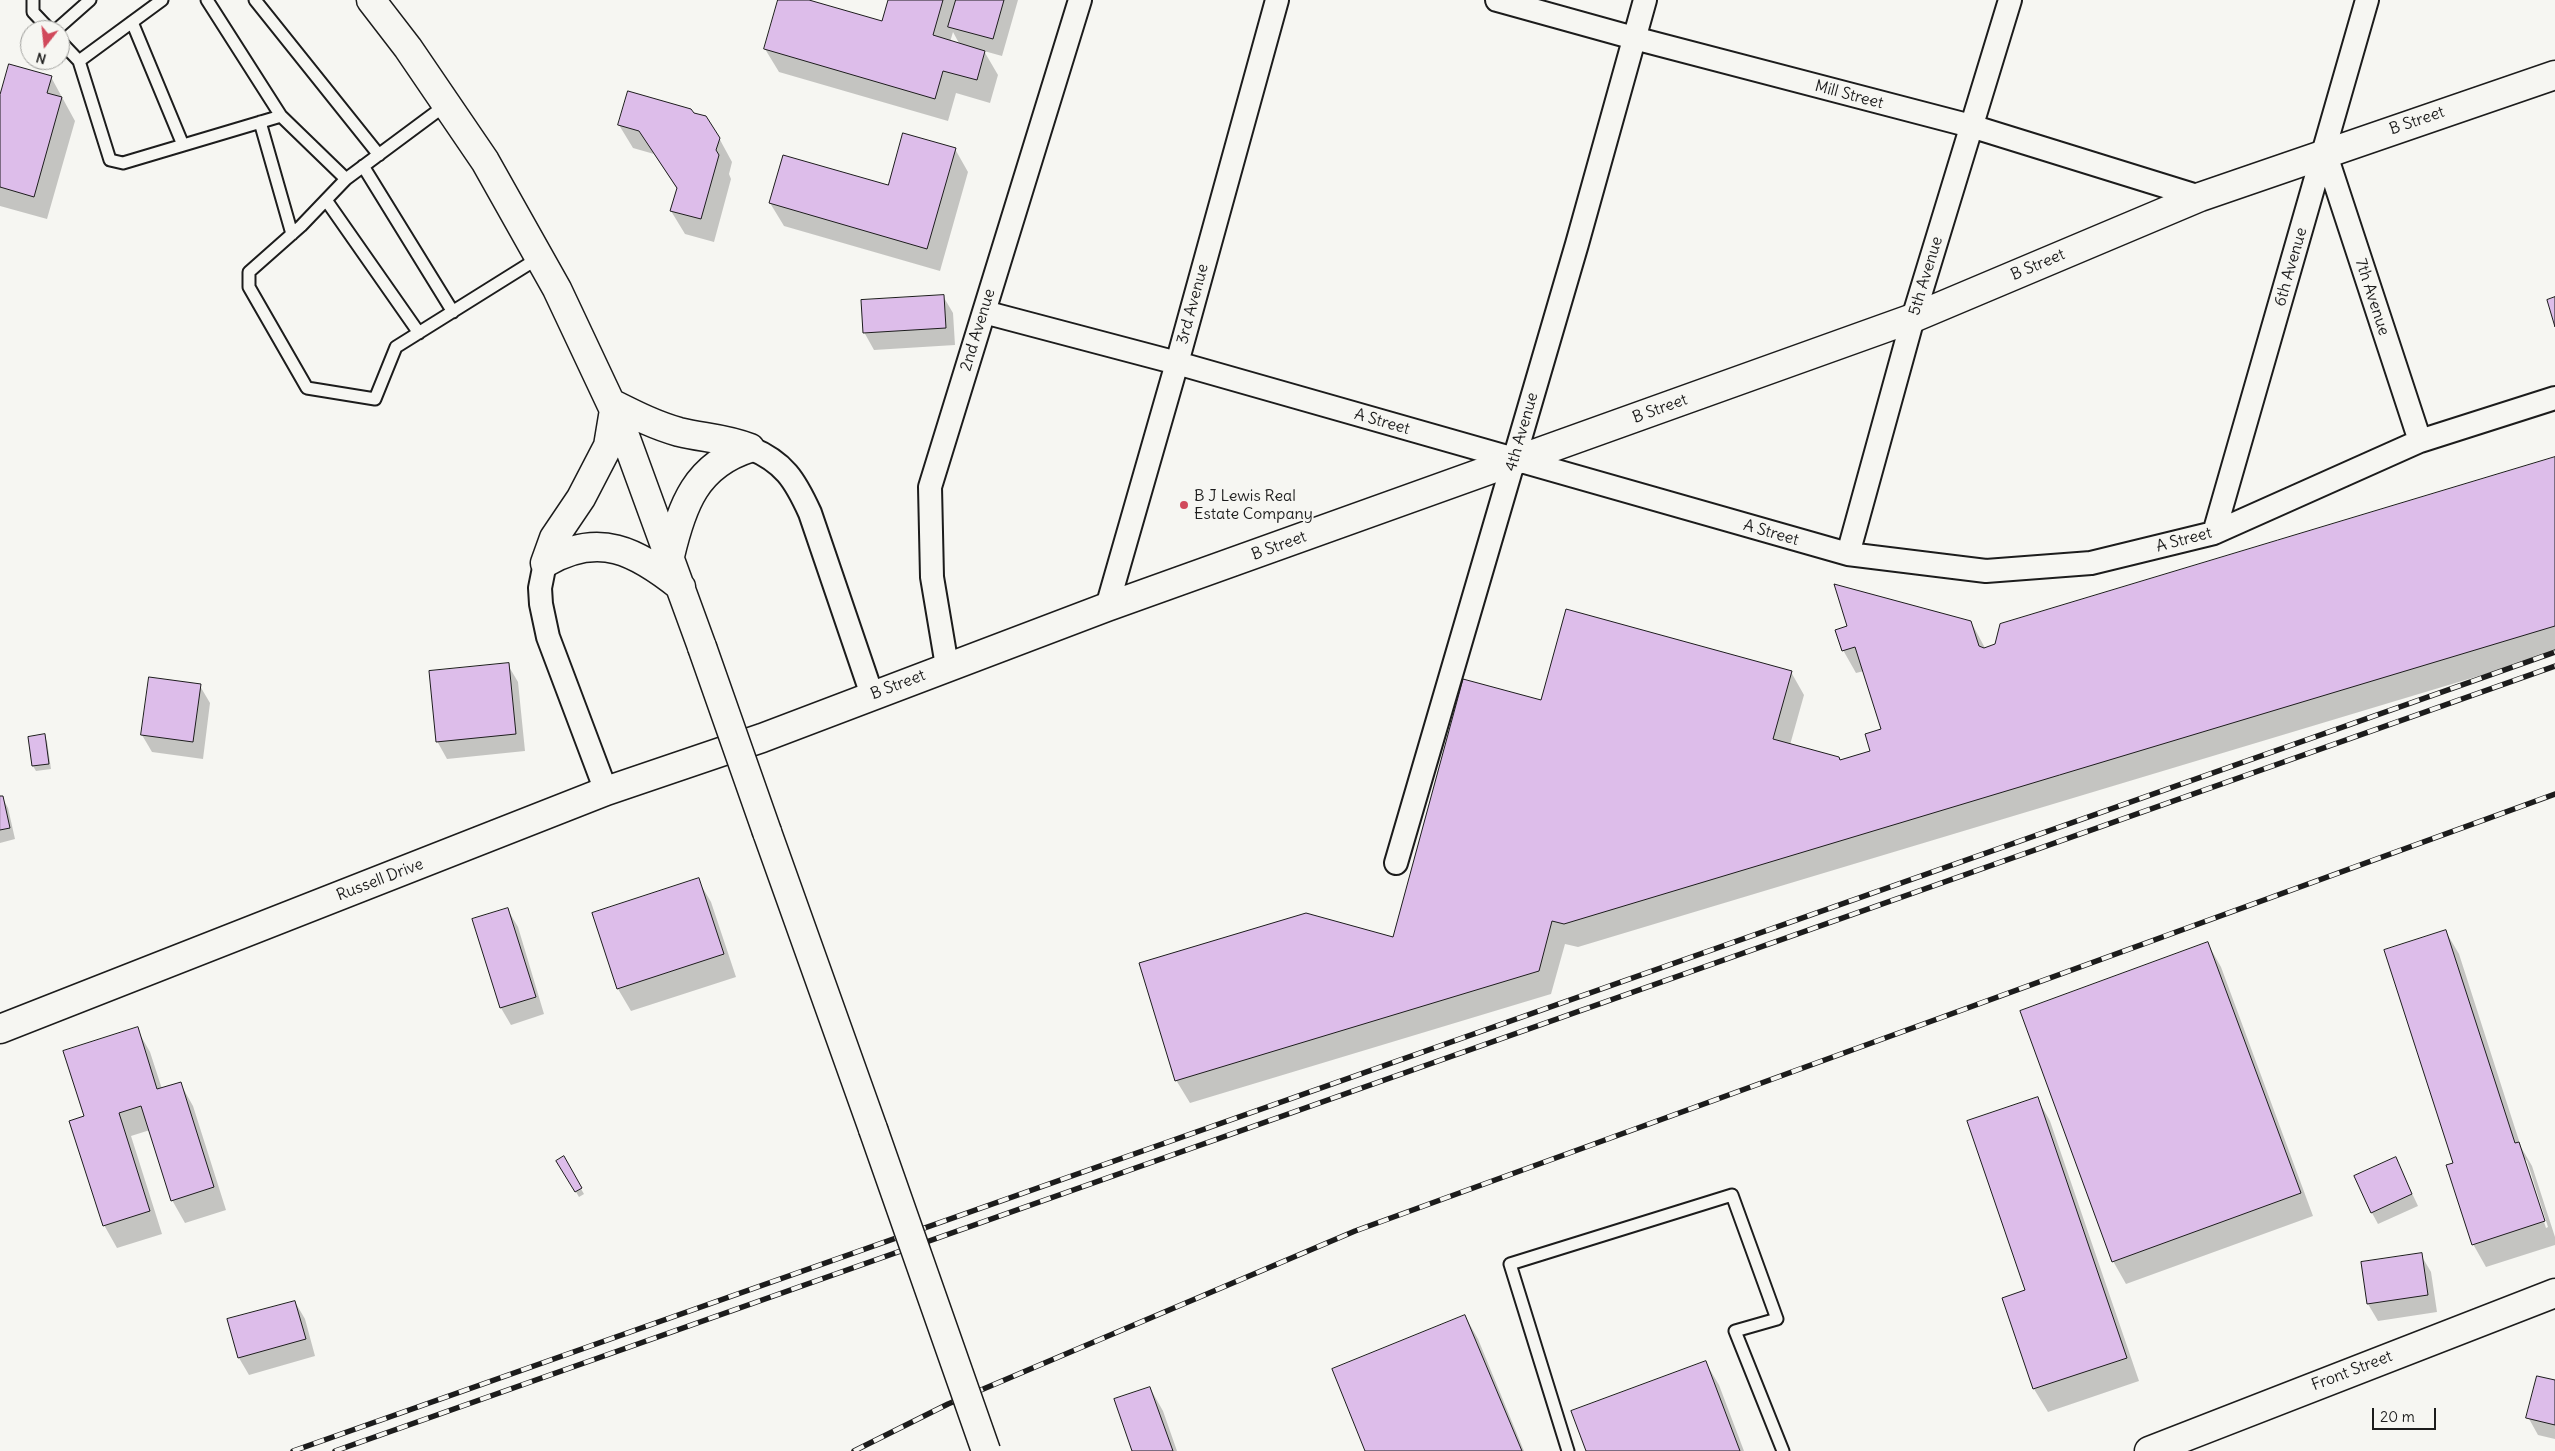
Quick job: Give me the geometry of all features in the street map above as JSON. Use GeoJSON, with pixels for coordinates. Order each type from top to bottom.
{"type":"FeatureCollection","features":[{"type":"Feature","properties":{"kind":"street"},"geometry":{"type":"LineString","coordinates":[[371,0],[447,104],[485,161],[540,257],[587,348],[612,406],[670,556],[986,1451]]}},
{"type":"Feature","properties":{"kind":"street","name":"2nd Avenue"},"geometry":{"type":"LineString","coordinates":[[947,666],[932,577],[930,487],[1080,0]]}},
{"type":"Feature","properties":{"kind":"street","name":"3rd Avenue"},"geometry":{"type":"LineString","coordinates":[[1107,607],[1177,363],[1277,0]]}},
{"type":"Feature","properties":{"kind":"street","name":"Mill Street"},"geometry":{"type":"LineString","coordinates":[[1497,0],[1634,38],[1971,126],[2200,197]]}},
{"type":"Feature","properties":{"kind":"street","name":"4th Avenue"},"geometry":{"type":"LineString","coordinates":[[1396,863],[1577,244],[1645,0]]}},
{"type":"Feature","properties":{"kind":"street","name":"5th Avenue"},"geometry":{"type":"LineString","coordinates":[[1848,554],[1913,318],[2010,0]]}},
{"type":"Feature","properties":{"kind":"street","name":"6th Avenue"},"geometry":{"type":"LineString","coordinates":[[2214,533],[2325,152],[2367,0]]}},
{"type":"Feature","properties":{"kind":"street","name":"B Street"},"geometry":{"type":"LineString","coordinates":[[762,738],[947,666],[1107,607],[1913,318],[2200,197],[2325,152],[2555,75]]}},
{"type":"Feature","properties":{"kind":"street","name":"7th Avenue"},"geometry":{"type":"LineString","coordinates":[[2325,152],[2420,441]]}},
{"type":"Feature","properties":{"kind":"street","name":"A Street"},"geometry":{"type":"LineString","coordinates":[[984,312],[1177,363],[1848,554],[1986,570],[2090,563],[2214,533],[2420,441],[2555,398]]}},
{"type":"Feature","properties":{"kind":"street"},"geometry":{"type":"LineString","coordinates":[[612,406],[662,427],[727,439],[768,456],[786,470],[800,490],[810,513],[872,695]]}},
{"type":"Feature","properties":{"kind":"street"},"geometry":{"type":"LineString","coordinates":[[606,791],[548,637],[541,604],[541,583],[545,563],[554,538],[581,498],[608,446],[612,406]]}},
{"type":"Feature","properties":{"kind":"street"},"geometry":{"type":"LineString","coordinates":[[670,556],[683,511],[694,488],[707,471],[723,458],[750,448]]}},
{"type":"Feature","properties":{"kind":"street"},"geometry":{"type":"LineString","coordinates":[[545,563],[564,552],[582,547],[600,547],[624,551],[681,587]]}},
{"type":"Feature","properties":{"kind":"street","name":"Russell Drive"},"geometry":{"type":"LineString","coordinates":[[0,1029],[606,791],[762,738]]}},
{"type":"Feature","properties":{"kind":"street","name":"Front Street"},"geometry":{"type":"LineString","coordinates":[[2149,1451],[2555,1293]]}},
{"type":"Feature","properties":{"kind":"lane"},"geometry":{"type":"LineString","coordinates":[[33,0],[33,12],[41,20]]}},
{"type":"Feature","properties":{"kind":"lane"},"geometry":{"type":"LineString","coordinates":[[67,20],[90,0]]}},
{"type":"Feature","properties":{"kind":"lane"},"geometry":{"type":"LineString","coordinates":[[79,61],[162,0]]}},
{"type":"Feature","properties":{"kind":"lane"},"geometry":{"type":"LineString","coordinates":[[207,0],[281,116],[346,179]]}},
{"type":"Feature","properties":{"kind":"lane"},"geometry":{"type":"LineString","coordinates":[[255,0],[379,155]]}},
{"type":"Feature","properties":{"kind":"lane"},"geometry":{"type":"LineString","coordinates":[[132,22],[183,145]]}},
{"type":"Feature","properties":{"kind":"lane"},"geometry":{"type":"LineString","coordinates":[[70,52],[79,61],[110,160],[123,163],[281,116]]}},
{"type":"Feature","properties":{"kind":"lane"},"geometry":{"type":"LineString","coordinates":[[447,104],[346,179],[292,234],[249,272],[249,287],[307,388],[374,399],[396,347],[540,257]]}},
{"type":"Feature","properties":{"kind":"lane"},"geometry":{"type":"LineString","coordinates":[[260,122],[292,234]]}},
{"type":"Feature","properties":{"kind":"lane"},"geometry":{"type":"LineString","coordinates":[[363,166],[453,312]]}},
{"type":"Feature","properties":{"kind":"lane"},"geometry":{"type":"LineString","coordinates":[[326,200],[419,333]]}},
{"type":"Feature","properties":{"kind":"lane"},"geometry":{"type":"LineString","coordinates":[[1568,1451],[1510,1264],[1732,1195],[1776,1319],[1735,1331],[1783,1451]]}},
{"type":"Feature","properties":{"kind":"building"},"geometry":{"type":"Polygon","coordinates":[[[778,0],[809,0],[882,21],[888,0],[943,0],[933,35],[985,51],[977,80],[943,71],[935,99],[764,49],[778,0]]]}},
{"type":"Feature","properties":{"kind":"building"},"geometry":{"type":"Polygon","coordinates":[[[956,0],[1004,0],[993,39],[948,27],[956,0]]]}},
{"type":"Feature","properties":{"kind":"building"},"geometry":{"type":"Polygon","coordinates":[[[9,64],[20,67],[20,70],[30,70],[52,76],[47,93],[62,97],[34,197],[0,187],[0,95],[9,64]]]}},
{"type":"Feature","properties":{"kind":"building"},"geometry":{"type":"Polygon","coordinates":[[[628,91],[691,109],[694,113],[706,116],[720,138],[716,150],[719,155],[701,219],[670,211],[677,188],[639,131],[618,125],[628,91]]]}},
{"type":"Feature","properties":{"kind":"building"},"geometry":{"type":"Polygon","coordinates":[[[903,133],[956,148],[927,249],[769,203],[783,155],[888,185],[903,133]]]}},
{"type":"Feature","properties":{"kind":"building"},"geometry":{"type":"Polygon","coordinates":[[[944,295],[946,328],[863,333],[861,300],[944,295]]]}},
{"type":"Feature","properties":{"kind":"building"},"geometry":{"type":"Polygon","coordinates":[[[2555,297],[2555,327],[2547,300],[2555,297]]]}},
{"type":"Feature","properties":{"kind":"building"},"geometry":{"type":"Polygon","coordinates":[[[2555,457],[2555,626],[1564,924],[1552,921],[1539,971],[1175,1081],[1139,963],[1306,913],[1393,937],[1463,679],[1541,700],[1566,609],[1792,671],[1773,739],[1839,757],[1840,760],[1870,751],[1865,734],[1881,729],[1855,647],[1842,651],[1835,630],[1847,626],[1834,584],[1971,621],[1979,646],[1984,648],[1995,644],[2000,624],[2555,457]]]}},
{"type":"Feature","properties":{"kind":"building"},"geometry":{"type":"Polygon","coordinates":[[[509,663],[516,734],[436,742],[429,671],[509,663]]]}},
{"type":"Feature","properties":{"kind":"building"},"geometry":{"type":"Polygon","coordinates":[[[149,677],[201,684],[193,742],[141,735],[149,677]]]}},
{"type":"Feature","properties":{"kind":"building"},"geometry":{"type":"Polygon","coordinates":[[[45,734],[49,764],[32,766],[28,737],[45,734]]]}},
{"type":"Feature","properties":{"kind":"building"},"geometry":{"type":"Polygon","coordinates":[[[0,796],[3,796],[10,828],[0,830],[0,796]]]}},
{"type":"Feature","properties":{"kind":"building"},"geometry":{"type":"Polygon","coordinates":[[[699,878],[724,954],[617,989],[592,913],[699,878]]]}},
{"type":"Feature","properties":{"kind":"building"},"geometry":{"type":"Polygon","coordinates":[[[508,908],[536,997],[500,1008],[472,919],[508,908]]]}},
{"type":"Feature","properties":{"kind":"building"},"geometry":{"type":"Polygon","coordinates":[[[2446,930],[2515,1143],[2519,1142],[2545,1221],[2472,1245],[2446,1165],[2453,1163],[2384,950],[2446,930]]]}},
{"type":"Feature","properties":{"kind":"building"},"geometry":{"type":"Polygon","coordinates":[[[2208,942],[2301,1193],[2112,1262],[2020,1011],[2208,942]]]}},
{"type":"Feature","properties":{"kind":"building"},"geometry":{"type":"Polygon","coordinates":[[[138,1027],[157,1089],[181,1082],[214,1187],[171,1201],[141,1106],[119,1113],[150,1211],[103,1226],[69,1121],[84,1116],[63,1051],[138,1027]]]}},
{"type":"Feature","properties":{"kind":"building"},"geometry":{"type":"Polygon","coordinates":[[[2038,1097],[2127,1358],[2033,1389],[2002,1298],[2025,1290],[1967,1121],[2038,1097]]]}},
{"type":"Feature","properties":{"kind":"building"},"geometry":{"type":"Polygon","coordinates":[[[564,1156],[582,1188],[575,1192],[556,1161],[564,1156]]]}},
{"type":"Feature","properties":{"kind":"building"},"geometry":{"type":"Polygon","coordinates":[[[2396,1157],[2412,1194],[2371,1213],[2354,1176],[2396,1157]]]}},
{"type":"Feature","properties":{"kind":"building"},"geometry":{"type":"Polygon","coordinates":[[[2422,1253],[2428,1295],[2367,1304],[2361,1262],[2422,1253]]]}},
{"type":"Feature","properties":{"kind":"building"},"geometry":{"type":"Polygon","coordinates":[[[295,1301],[306,1339],[238,1358],[227,1319],[295,1301]]]}},
{"type":"Feature","properties":{"kind":"building"},"geometry":{"type":"Polygon","coordinates":[[[1465,1315],[1522,1451],[1365,1451],[1332,1369],[1465,1315]]]}},
{"type":"Feature","properties":{"kind":"building"},"geometry":{"type":"Polygon","coordinates":[[[1706,1361],[1740,1451],[1586,1451],[1571,1411],[1706,1361]]]}},
{"type":"Feature","properties":{"kind":"building"},"geometry":{"type":"Polygon","coordinates":[[[2537,1376],[2555,1380],[2555,1425],[2526,1418],[2537,1376]]]}},
{"type":"Feature","properties":{"kind":"building"},"geometry":{"type":"Polygon","coordinates":[[[1150,1387],[1173,1451],[1132,1451],[1114,1399],[1150,1387]]]}},
{"type":"Feature","properties":{"kind":"railway"},"geometry":{"type":"LineString","coordinates":[[293,1451],[2555,652]]}},
{"type":"Feature","properties":{"kind":"railway"},"geometry":{"type":"LineString","coordinates":[[335,1451],[2555,666]]}},
{"type":"Feature","properties":{"kind":"railway"},"geometry":{"type":"LineString","coordinates":[[854,1451],[948,1404],[1355,1231],[2555,794]]}},
{"type":"Feature","properties":{"kind":"place","name":"B J Lewis Real Estate Company"},"geometry":{"type":"Point","coordinates":[1184,505]}}]}
